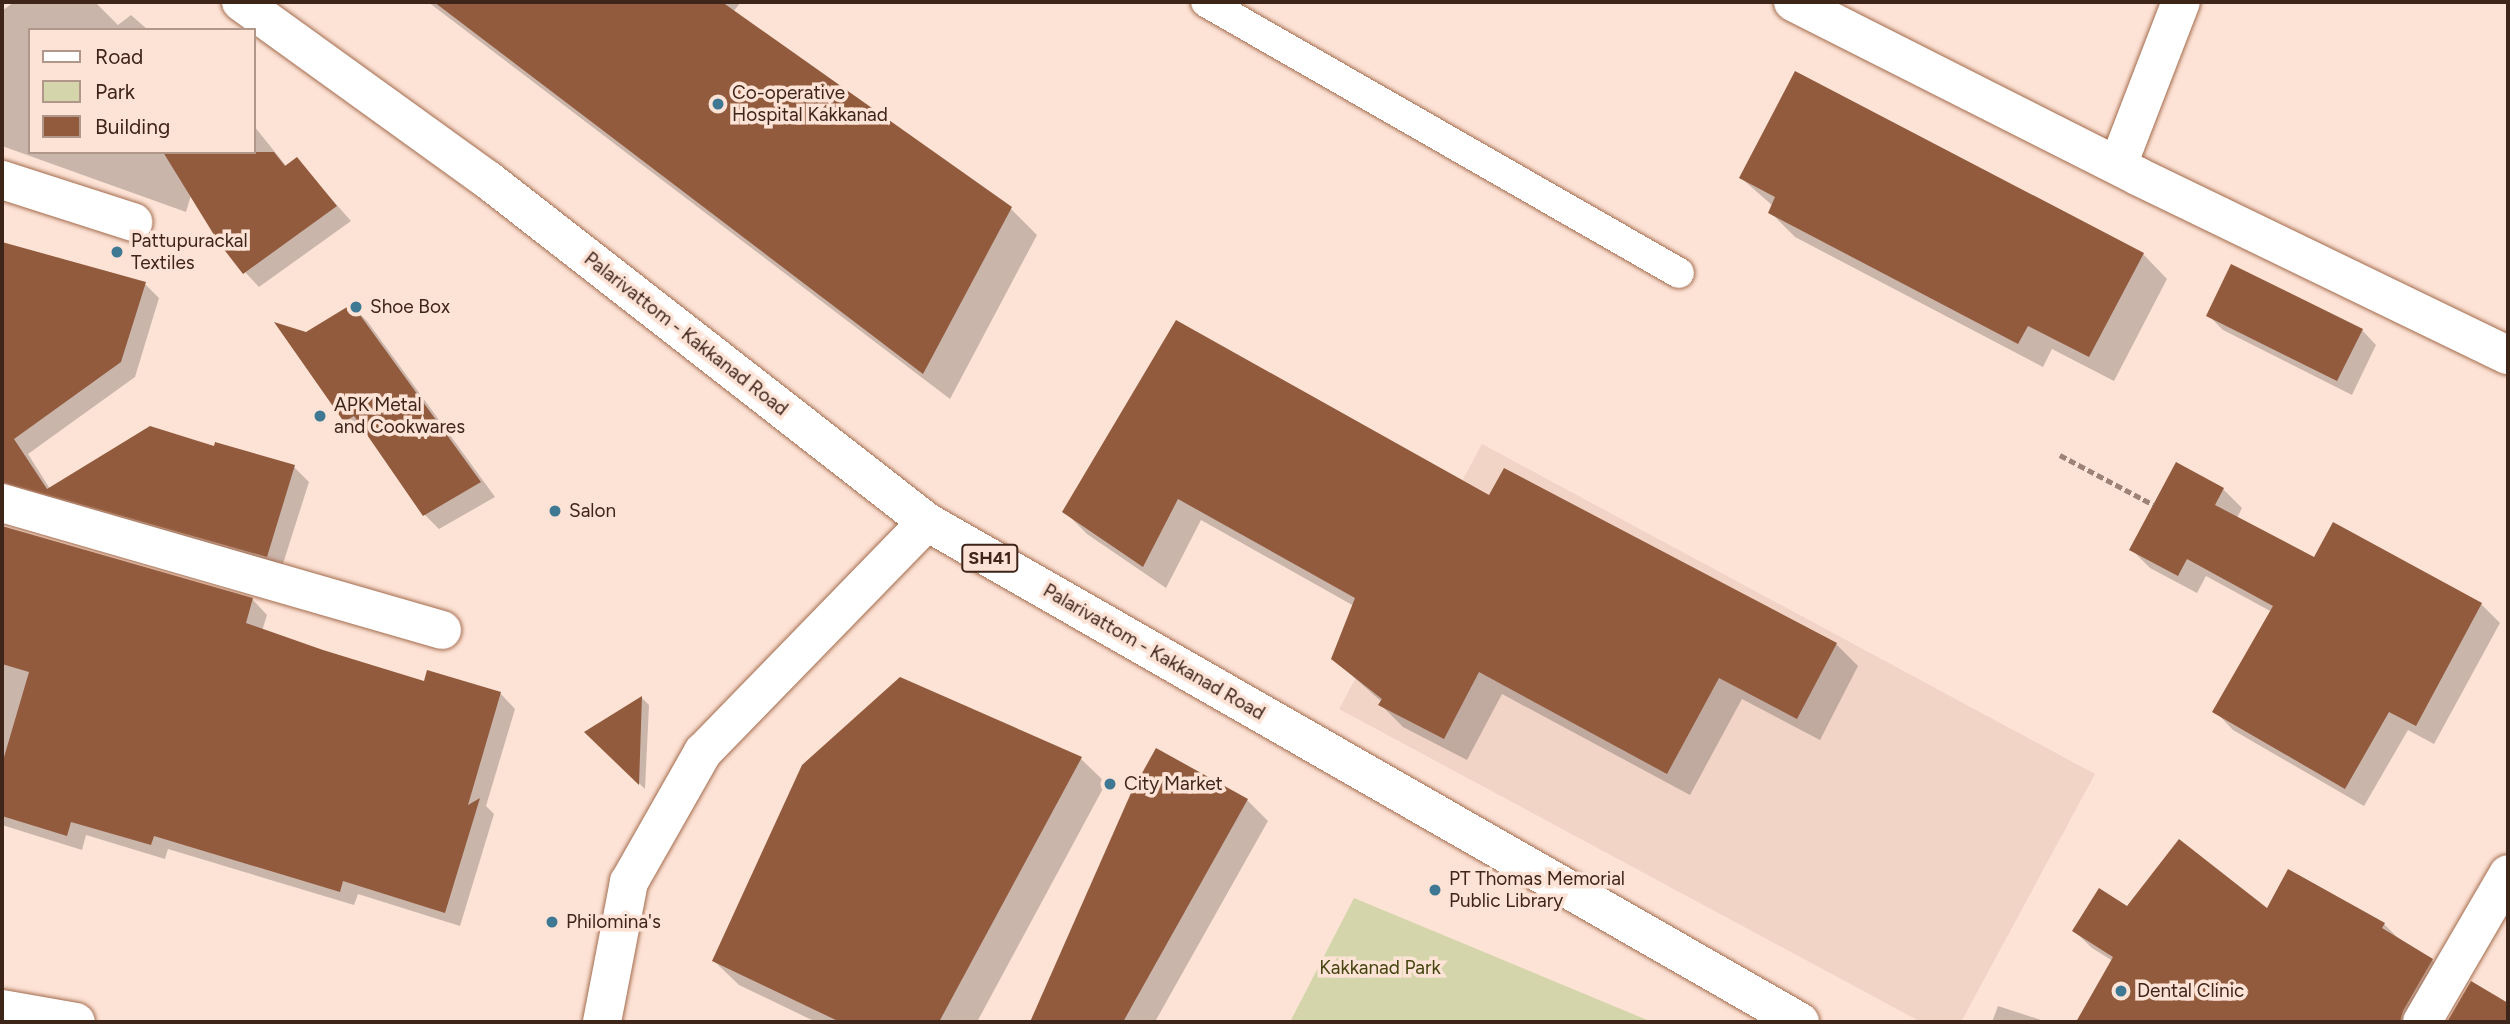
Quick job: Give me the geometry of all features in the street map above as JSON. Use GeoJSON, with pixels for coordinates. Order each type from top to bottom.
{"type":"FeatureCollection","features":[{"type":"Feature","properties":{"kind":"street","name":"Palarivattom - Kakkanad Road"},"geometry":{"type":"LineString","coordinates":[[240,2],[488,180],[927,522],[1800,1022]]}},
{"type":"Feature","properties":{"kind":"street"},"geometry":{"type":"LineString","coordinates":[[1793,2],[2118,165],[2508,355]]}},
{"type":"Feature","properties":{"kind":"street"},"geometry":{"type":"LineString","coordinates":[[2118,165],[2181,2]]}},
{"type":"Feature","properties":{"kind":"street"},"geometry":{"type":"LineString","coordinates":[[2,180],[134,222]]}},
{"type":"Feature","properties":{"kind":"street"},"geometry":{"type":"LineString","coordinates":[[2,503],[442,630]]}},
{"type":"Feature","properties":{"kind":"street"},"geometry":{"type":"LineString","coordinates":[[602,1022],[629,882],[703,752],[927,522]]}},
{"type":"Feature","properties":{"kind":"street"},"geometry":{"type":"LineString","coordinates":[[2422,1022],[2508,873]]}},
{"type":"Feature","properties":{"kind":"street"},"geometry":{"type":"LineString","coordinates":[[2,1009],[76,1022]]}},
{"type":"Feature","properties":{"kind":"lane"},"geometry":{"type":"LineString","coordinates":[[1206,2],[1679,272]]}},
{"type":"Feature","properties":{"kind":"path"},"geometry":{"type":"LineString","coordinates":[[2060,455],[2154,505]]}},
{"type":"Feature","properties":{"kind":"shaded area"},"geometry":{"type":"Polygon","coordinates":[[[1482,444],[2095,774],[1961,1022],[1921,1022],[1339,709],[1482,444]]]}},
{"type":"Feature","properties":{"kind":"green space","name":"Kakkanad Park"},"geometry":{"type":"Polygon","coordinates":[[[1354,898],[1652,1022],[1290,1022],[1354,898]]]}},
{"type":"Feature","properties":{"kind":"building","name":"Co-operative Hospital Kakkanad"},"geometry":{"type":"Polygon","coordinates":[[[434,2],[722,2],[1012,207],[923,374],[434,2]]]}},
{"type":"Feature","properties":{"kind":"building"},"geometry":{"type":"Polygon","coordinates":[[[1795,71],[2144,253],[2089,357],[2028,326],[2018,344],[1768,213],[1775,197],[1739,178],[1795,71]]]}},
{"type":"Feature","properties":{"kind":"building"},"geometry":{"type":"Polygon","coordinates":[[[274,152],[285,166],[297,157],[337,206],[243,274],[219,243],[164,154],[274,152]]]}},
{"type":"Feature","properties":{"kind":"building"},"geometry":{"type":"Polygon","coordinates":[[[2,242],[146,282],[121,362],[14,439],[47,489],[150,426],[214,446],[215,442],[295,465],[267,557],[2,482],[2,242]]]}},
{"type":"Feature","properties":{"kind":"building"},"geometry":{"type":"Polygon","coordinates":[[[2231,264],[2363,329],[2337,381],[2206,316],[2231,264]]]}},
{"type":"Feature","properties":{"kind":"building"},"geometry":{"type":"Polygon","coordinates":[[[352,304],[481,482],[423,516],[354,416],[344,422],[274,322],[306,332],[352,304]]]}},
{"type":"Feature","properties":{"kind":"building"},"geometry":{"type":"Polygon","coordinates":[[[1176,320],[1489,495],[1504,468],[1837,643],[1797,719],[1719,678],[1667,774],[1479,672],[1444,739],[1378,705],[1382,699],[1331,659],[1355,598],[1178,499],[1143,567],[1062,512],[1176,320]]]}},
{"type":"Feature","properties":{"kind":"building"},"geometry":{"type":"Polygon","coordinates":[[[2176,462],[2224,488],[2215,505],[2314,557],[2333,522],[2482,603],[2416,726],[2389,712],[2345,789],[2212,712],[2273,606],[2187,559],[2178,576],[2129,550],[2176,462]]]}},
{"type":"Feature","properties":{"kind":"building"},"geometry":{"type":"Polygon","coordinates":[[[2,526],[253,598],[246,623],[323,650],[424,681],[427,670],[501,692],[468,805],[480,798],[445,913],[343,881],[340,892],[154,836],[151,845],[71,822],[67,836],[2,816],[2,764],[29,672],[2,664],[2,526]]]}},
{"type":"Feature","properties":{"kind":"building"},"geometry":{"type":"Polygon","coordinates":[[[900,677],[1082,757],[939,1022],[840,1022],[712,961],[802,765],[900,677]]]}},
{"type":"Feature","properties":{"kind":"building"},"geometry":{"type":"Polygon","coordinates":[[[642,696],[639,785],[584,732],[642,696]]]}},
{"type":"Feature","properties":{"kind":"building"},"geometry":{"type":"Polygon","coordinates":[[[1156,748],[1248,799],[1123,1022],[1030,1022],[1131,793],[1156,748]]]}},
{"type":"Feature","properties":{"kind":"building"},"geometry":{"type":"Polygon","coordinates":[[[2179,839],[2267,908],[2288,869],[2385,923],[2382,928],[2433,959],[2403,1011],[2400,1022],[2076,1022],[2113,957],[2072,931],[2099,888],[2127,906],[2179,839]]]}},
{"type":"Feature","properties":{"kind":"building"},"geometry":{"type":"Polygon","coordinates":[[[2471,981],[2508,1003],[2508,1022],[2447,1022],[2471,981]]]}},
{"type":"Feature","properties":{"kind":"place","name":"Co-operative Hospital Kakkanad"},"geometry":{"type":"Point","coordinates":[718,104]}},
{"type":"Feature","properties":{"kind":"place","name":"Pattupurackal Textiles"},"geometry":{"type":"Point","coordinates":[117,252]}},
{"type":"Feature","properties":{"kind":"place","name":"Shoe Box"},"geometry":{"type":"Point","coordinates":[356,307]}},
{"type":"Feature","properties":{"kind":"place","name":"APK Metal and Cookwares"},"geometry":{"type":"Point","coordinates":[320,416]}},
{"type":"Feature","properties":{"kind":"place","name":"Salon"},"geometry":{"type":"Point","coordinates":[555,511]}},
{"type":"Feature","properties":{"kind":"place","name":"City Market"},"geometry":{"type":"Point","coordinates":[1110,784]}},
{"type":"Feature","properties":{"kind":"place","name":"PT Thomas Memorial Public Library"},"geometry":{"type":"Point","coordinates":[1435,890]}},
{"type":"Feature","properties":{"kind":"place","name":"Philomina's"},"geometry":{"type":"Point","coordinates":[552,922]}},
{"type":"Feature","properties":{"kind":"place","name":"Dental Clinic"},"geometry":{"type":"Point","coordinates":[2121,991]}}]}
